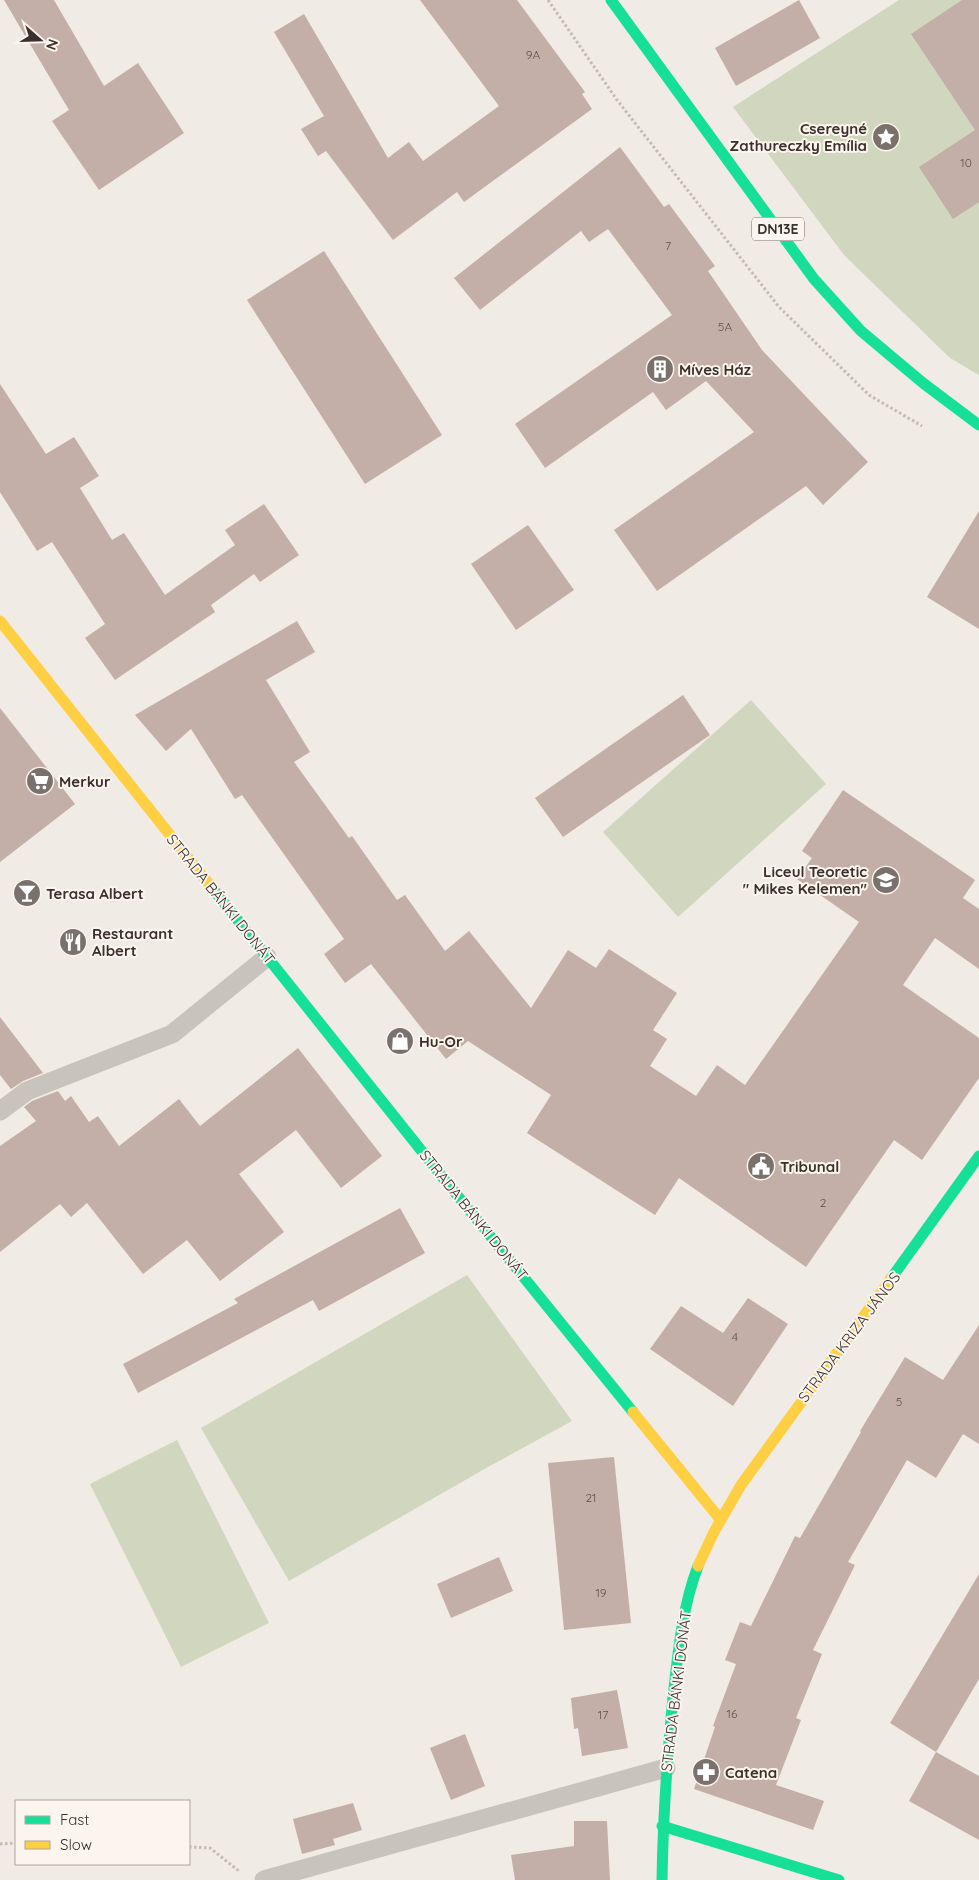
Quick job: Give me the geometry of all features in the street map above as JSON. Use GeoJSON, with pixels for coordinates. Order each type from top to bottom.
{"type":"FeatureCollection","features":[{"type":"Feature","properties":{"kind":"street","name":"DN13E"},"geometry":{"type":"LineString","coordinates":[[611,0],[814,279],[861,331],[923,383],[979,425]]}},
{"type":"Feature","properties":{"kind":"street","name":"STRADA BÁNKI DONÁT"},"geometry":{"type":"LineString","coordinates":[[0,621],[267,957],[720,1519],[702,1558],[686,1604],[666,1768],[662,1826],[662,1880]]}},
{"type":"Feature","properties":{"kind":"street","name":"STRADA KRIZA JÁNOS"},"geometry":{"type":"LineString","coordinates":[[720,1519],[750,1470],[912,1252],[979,1156]]}},
{"type":"Feature","properties":{"kind":"street"},"geometry":{"type":"LineString","coordinates":[[662,1826],[839,1880]]}},
{"type":"Feature","properties":{"kind":"lane"},"geometry":{"type":"LineString","coordinates":[[0,1111],[27,1092],[172,1034],[267,957]]}},
{"type":"Feature","properties":{"kind":"lane"},"geometry":{"type":"LineString","coordinates":[[272,1878],[666,1768]]}},
{"type":"Feature","properties":{"kind":"path"},"geometry":{"type":"LineString","coordinates":[[548,0],[617,100],[779,307],[869,396],[926,428]]}},
{"type":"Feature","properties":{"kind":"path"},"geometry":{"type":"LineString","coordinates":[[0,1844],[15,1843]]}},
{"type":"Feature","properties":{"kind":"path"},"geometry":{"type":"LineString","coordinates":[[190,1847],[210,1848],[239,1870],[272,1878]]}},
{"type":"Feature","properties":{"kind":"green space"},"geometry":{"type":"Polygon","coordinates":[[[899,0],[979,0],[979,375],[950,358],[844,255],[733,107],[899,0]]]}},
{"type":"Feature","properties":{"kind":"green space"},"geometry":{"type":"Polygon","coordinates":[[[751,700],[826,784],[678,917],[603,832],[751,700]]]}},
{"type":"Feature","properties":{"kind":"green space"},"geometry":{"type":"Polygon","coordinates":[[[467,1275],[572,1421],[289,1581],[201,1428],[467,1275]]]}},
{"type":"Feature","properties":{"kind":"green space"},"geometry":{"type":"Polygon","coordinates":[[[177,1440],[269,1623],[181,1667],[90,1484],[177,1440]]]}},
{"type":"Feature","properties":{"kind":"building"},"geometry":{"type":"Polygon","coordinates":[[[4,0],[54,0],[104,86],[138,63],[184,133],[99,190],[52,121],[69,110],[4,0]]]}},
{"type":"Feature","properties":{"kind":"building"},"geometry":{"type":"Polygon","coordinates":[[[420,0],[517,0],[585,92],[582,94],[592,109],[464,202],[457,192],[393,240],[326,151],[318,156],[301,129],[324,116],[274,32],[304,14],[388,158],[409,142],[423,161],[499,106],[420,0]]]}},
{"type":"Feature","properties":{"kind":"building"},"geometry":{"type":"Polygon","coordinates":[[[799,0],[820,38],[736,86],[715,48],[799,0]]]}},
{"type":"Feature","properties":{"kind":"building"},"geometry":{"type":"Polygon","coordinates":[[[962,0],[979,0],[979,202],[953,219],[919,167],[975,130],[911,34],[962,0]]]}},
{"type":"Feature","properties":{"kind":"building"},"geometry":{"type":"Polygon","coordinates":[[[620,147],[664,207],[669,204],[715,266],[708,271],[762,350],[868,462],[823,505],[806,486],[657,591],[614,530],[754,432],[706,381],[666,410],[653,392],[545,468],[515,424],[672,315],[608,229],[589,242],[581,231],[480,310],[454,278],[620,147]]]}},
{"type":"Feature","properties":{"kind":"building"},"geometry":{"type":"Polygon","coordinates":[[[324,251],[442,435],[365,484],[247,300],[324,251]]]}},
{"type":"Feature","properties":{"kind":"building"},"geometry":{"type":"Polygon","coordinates":[[[0,384],[46,454],[74,437],[99,476],[80,488],[112,540],[124,533],[165,595],[235,545],[225,530],[264,504],[299,555],[260,582],[254,574],[211,605],[215,612],[115,680],[85,638],[105,624],[52,542],[37,551],[0,492],[0,384]]]}},
{"type":"Feature","properties":{"kind":"building"},"geometry":{"type":"Polygon","coordinates":[[[979,511],[979,629],[927,597],[979,511]]]}},
{"type":"Feature","properties":{"kind":"building"},"geometry":{"type":"Polygon","coordinates":[[[528,525],[574,590],[516,630],[471,564],[528,525]]]}},
{"type":"Feature","properties":{"kind":"building"},"geometry":{"type":"Polygon","coordinates":[[[297,621],[315,652],[266,680],[310,752],[294,762],[349,838],[352,836],[397,900],[405,895],[445,951],[469,931],[531,1008],[568,950],[596,968],[609,949],[677,993],[653,1030],[667,1039],[650,1066],[696,1096],[717,1065],[745,1085],[859,922],[797,879],[812,858],[802,851],[843,790],[975,880],[963,898],[979,909],[979,969],[935,938],[903,985],[979,1038],[979,1078],[922,1160],[894,1140],[806,1267],[679,1178],[655,1215],[527,1133],[551,1095],[468,1041],[446,1059],[371,964],[345,983],[324,954],[344,939],[242,795],[235,799],[191,729],[166,751],[135,715],[297,621]]]}},
{"type":"Feature","properties":{"kind":"building"},"geometry":{"type":"Polygon","coordinates":[[[683,695],[710,735],[563,837],[535,798],[683,695]]]}},
{"type":"Feature","properties":{"kind":"building"},"geometry":{"type":"Polygon","coordinates":[[[0,708],[75,804],[0,862],[0,708]]]}},
{"type":"Feature","properties":{"kind":"building"},"geometry":{"type":"Polygon","coordinates":[[[0,1017],[43,1073],[23,1081],[11,1089],[0,1075],[0,1017]]]}},
{"type":"Feature","properties":{"kind":"building"},"geometry":{"type":"Polygon","coordinates":[[[298,1048],[382,1156],[341,1188],[296,1130],[239,1174],[284,1232],[220,1281],[187,1240],[143,1274],[87,1203],[71,1217],[60,1204],[0,1252],[0,1146],[36,1121],[24,1107],[32,1101],[58,1091],[65,1101],[71,1096],[89,1122],[98,1116],[119,1146],[179,1099],[200,1126],[298,1048]]]}},
{"type":"Feature","properties":{"kind":"building"},"geometry":{"type":"Polygon","coordinates":[[[400,1208],[425,1253],[319,1311],[313,1300],[138,1393],[123,1364],[238,1303],[234,1299],[400,1208]]]}},
{"type":"Feature","properties":{"kind":"building"},"geometry":{"type":"Polygon","coordinates":[[[748,1298],[788,1324],[733,1406],[650,1349],[681,1306],[723,1333],[748,1298]]]}},
{"type":"Feature","properties":{"kind":"building"},"geometry":{"type":"Polygon","coordinates":[[[979,1325],[979,1444],[963,1434],[936,1478],[907,1460],[848,1562],[855,1565],[813,1650],[822,1654],[796,1718],[801,1720],[776,1785],[824,1801],[813,1830],[694,1789],[715,1727],[713,1726],[736,1664],[725,1660],[740,1622],[751,1626],[795,1536],[800,1538],[860,1431],[905,1357],[943,1380],[979,1325]]]}},
{"type":"Feature","properties":{"kind":"building"},"geometry":{"type":"Polygon","coordinates":[[[614,1457],[631,1623],[564,1630],[548,1463],[614,1457]]]}},
{"type":"Feature","properties":{"kind":"building"},"geometry":{"type":"Polygon","coordinates":[[[499,1557],[513,1591],[451,1618],[437,1584],[499,1557]]]}},
{"type":"Feature","properties":{"kind":"building"},"geometry":{"type":"Polygon","coordinates":[[[979,1574],[979,1679],[936,1752],[890,1723],[979,1574]]]}},
{"type":"Feature","properties":{"kind":"building"},"geometry":{"type":"Polygon","coordinates":[[[617,1690],[628,1748],[582,1756],[578,1728],[574,1729],[571,1698],[617,1690]]]}},
{"type":"Feature","properties":{"kind":"building"},"geometry":{"type":"Polygon","coordinates":[[[465,1734],[485,1786],[451,1800],[430,1748],[465,1734]]]}},
{"type":"Feature","properties":{"kind":"building"},"geometry":{"type":"Polygon","coordinates":[[[936,1752],[979,1776],[979,1840],[909,1801],[936,1752]]]}},
{"type":"Feature","properties":{"kind":"building"},"geometry":{"type":"Polygon","coordinates":[[[353,1803],[362,1830],[333,1839],[335,1845],[302,1854],[293,1819],[353,1803]]]}},
{"type":"Feature","properties":{"kind":"building"},"geometry":{"type":"Polygon","coordinates":[[[574,1821],[607,1821],[610,1880],[515,1880],[511,1855],[574,1846],[574,1821]]]}},
{"type":"Feature","properties":{"kind":"traffic: fast"},"geometry":{"type":"LineString","coordinates":[[611,0],[814,279],[861,331],[923,383],[979,425]]}},
{"type":"Feature","properties":{"kind":"traffic: fast"},"geometry":{"type":"LineString","coordinates":[[209,884],[633,1412]]}},
{"type":"Feature","properties":{"kind":"traffic: fast"},"geometry":{"type":"LineString","coordinates":[[890,1280],[979,1156]]}},
{"type":"Feature","properties":{"kind":"traffic: fast"},"geometry":{"type":"LineString","coordinates":[[662,1880],[663,1834],[675,1680],[684,1614],[698,1566]]}},
{"type":"Feature","properties":{"kind":"traffic: fast"},"geometry":{"type":"LineString","coordinates":[[662,1826],[839,1880]]}},
{"type":"Feature","properties":{"kind":"traffic: slow"},"geometry":{"type":"LineString","coordinates":[[0,621],[209,884]]}},
{"type":"Feature","properties":{"kind":"traffic: slow"},"geometry":{"type":"LineString","coordinates":[[698,1566],[714,1532],[741,1485],[890,1280]]}},
{"type":"Feature","properties":{"kind":"traffic: slow"},"geometry":{"type":"LineString","coordinates":[[633,1412],[720,1519]]}},
{"type":"Feature","properties":{"kind":"place","name":"Csereyné Zathureczky Emília"},"geometry":{"type":"Point","coordinates":[886,137]}},
{"type":"Feature","properties":{"kind":"place","name":"Míves Ház"},"geometry":{"type":"Point","coordinates":[660,369]}},
{"type":"Feature","properties":{"kind":"place","name":"Merkur"},"geometry":{"type":"Point","coordinates":[40,781]}},
{"type":"Feature","properties":{"kind":"place","name":"Liceul Teoretic \" Mikes Kelemen\""},"geometry":{"type":"Point","coordinates":[886,880]}},
{"type":"Feature","properties":{"kind":"place","name":"Terasa Albert"},"geometry":{"type":"Point","coordinates":[27,893]}},
{"type":"Feature","properties":{"kind":"place","name":"Restaurant Albert"},"geometry":{"type":"Point","coordinates":[73,942]}},
{"type":"Feature","properties":{"kind":"place","name":"Hu-Or"},"geometry":{"type":"Point","coordinates":[400,1041]}},
{"type":"Feature","properties":{"kind":"place","name":"Tribunal"},"geometry":{"type":"Point","coordinates":[761,1166]}},
{"type":"Feature","properties":{"kind":"place","name":"Catena"},"geometry":{"type":"Point","coordinates":[706,1772]}}]}
